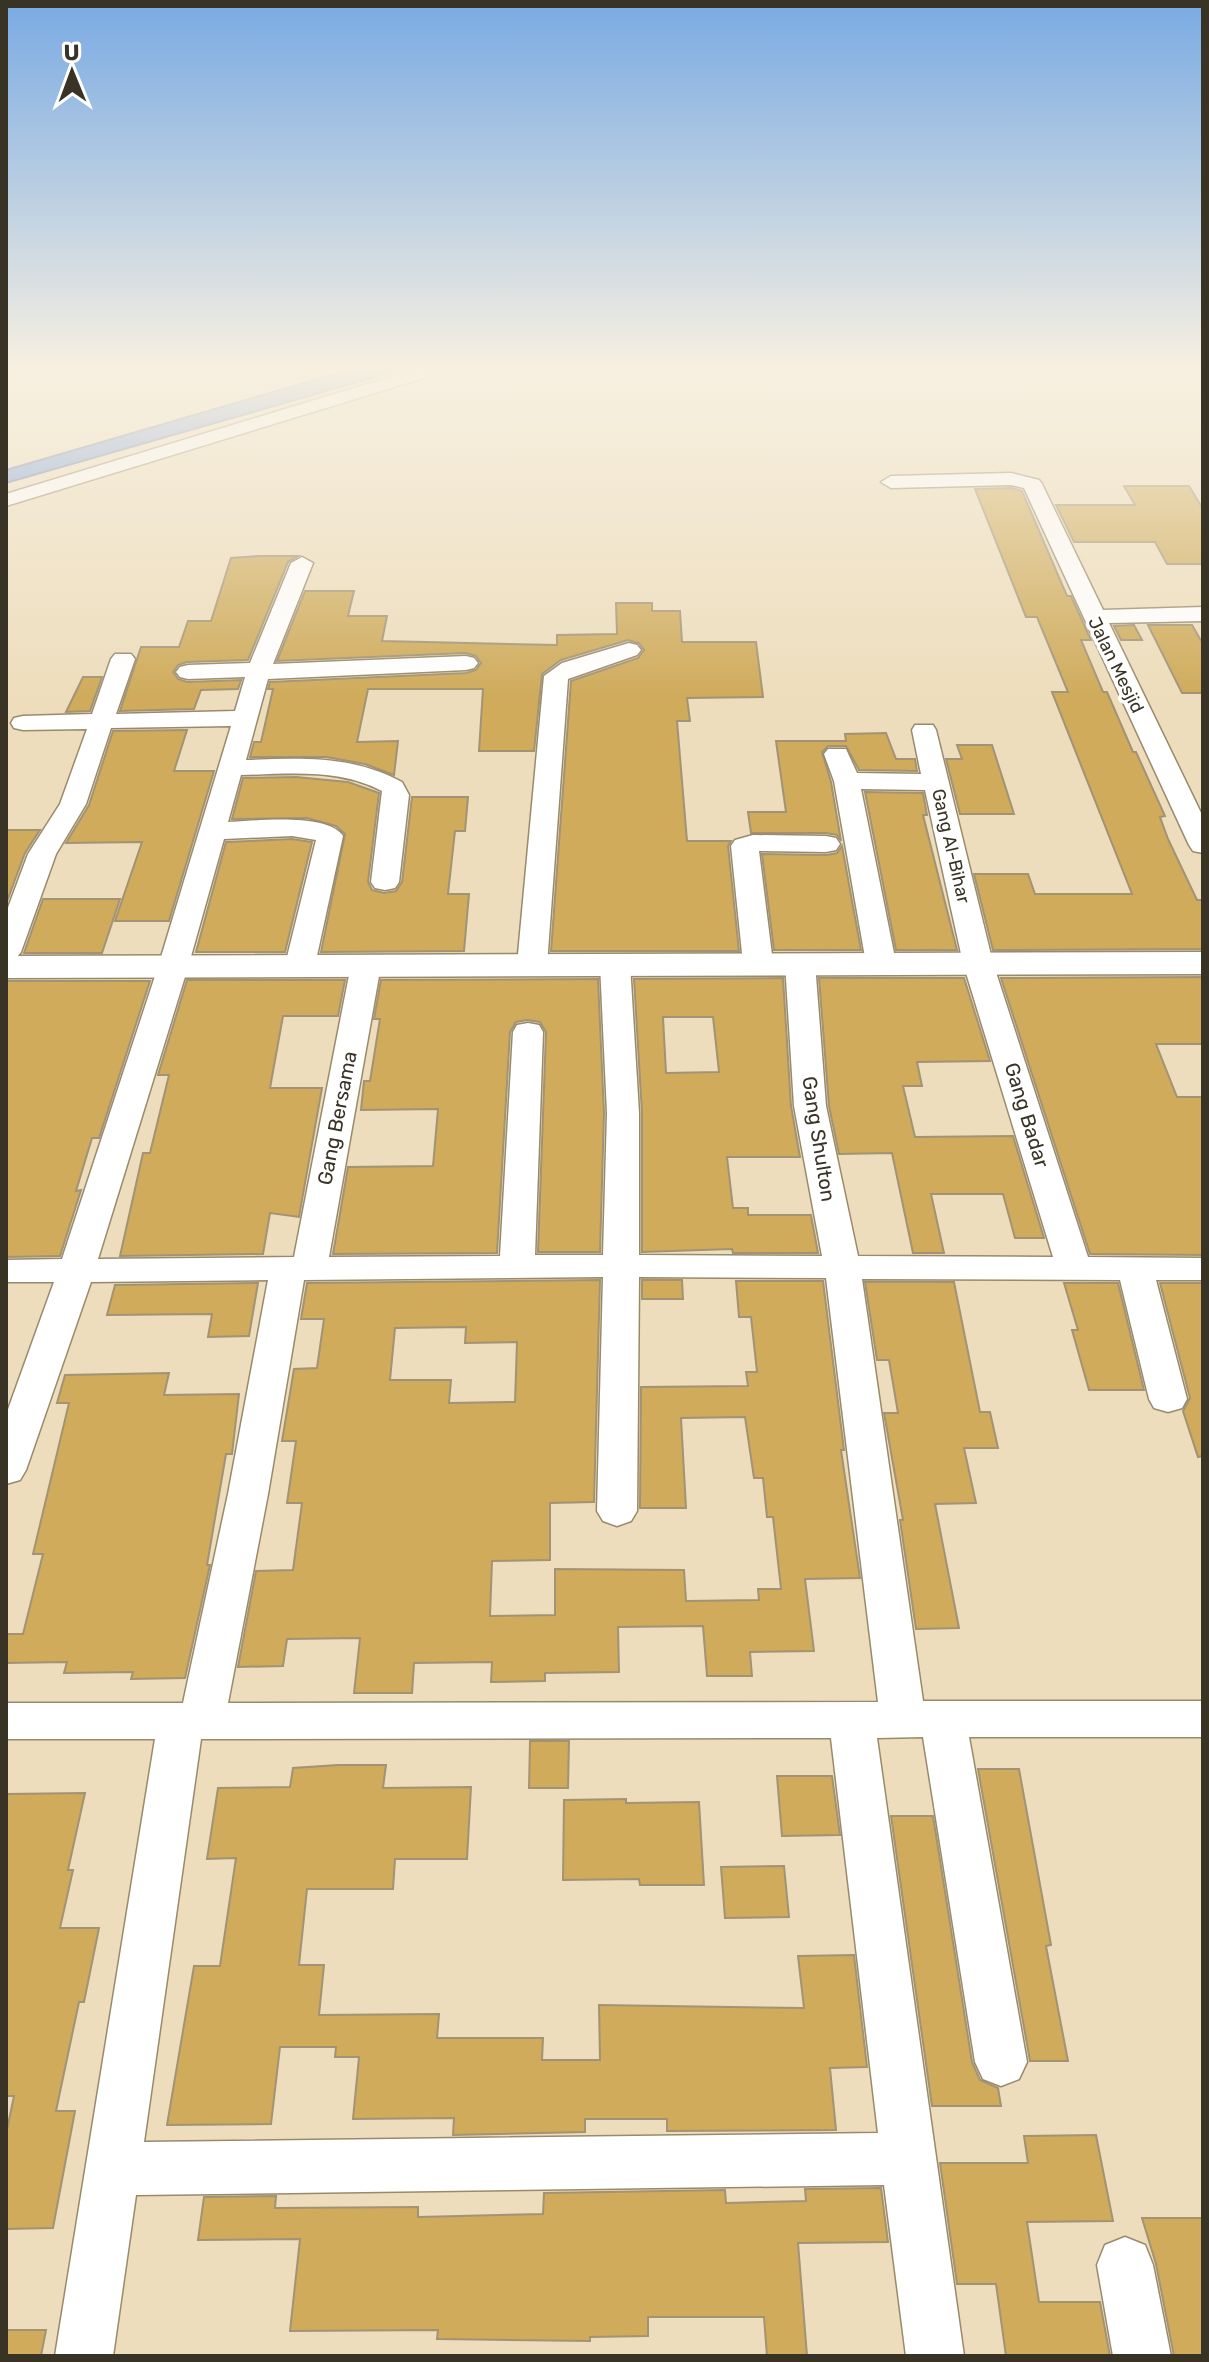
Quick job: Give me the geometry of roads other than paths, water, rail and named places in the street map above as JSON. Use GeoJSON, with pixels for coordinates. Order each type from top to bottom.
{"type":"FeatureCollection","features":[{"type":"Feature","properties":{"kind":"street"},"geometry":{"type":"LineString","coordinates":[[6,500],[84,476]]}},
{"type":"Feature","properties":{"kind":"street","name":"Jalan Mesjid"},"geometry":{"type":"LineString","coordinates":[[891,482],[1011,479],[1032,484],[1203,845]]}},
{"type":"Feature","properties":{"kind":"street"},"geometry":{"type":"LineString","coordinates":[[10,1449],[76,1272],[173,967],[259,671],[302,563]]}},
{"type":"Feature","properties":{"kind":"street"},"geometry":{"type":"LineString","coordinates":[[1093,617],[1203,614]]}},
{"type":"Feature","properties":{"kind":"street"},"geometry":{"type":"LineString","coordinates":[[532,965],[556,676],[570,668],[629,650]]}},
{"type":"Feature","properties":{"kind":"street"},"geometry":{"type":"LineString","coordinates":[[6,952],[42,854],[73,804],[123,659]]}},
{"type":"Feature","properties":{"kind":"street"},"geometry":{"type":"LineString","coordinates":[[188,672],[466,663]]}},
{"type":"Feature","properties":{"kind":"street"},"geometry":{"type":"LineString","coordinates":[[23,723],[246,718]]}},
{"type":"Feature","properties":{"kind":"street","name":"Gang Al-Bihar"},"geometry":{"type":"LineString","coordinates":[[924,730],[978,963]]}},
{"type":"Feature","properties":{"kind":"street"},"geometry":{"type":"LineString","coordinates":[[837,754],[847,781],[881,963]]}},
{"type":"Feature","properties":{"kind":"street"},"geometry":{"type":"LineString","coordinates":[[232,768],[339,768],[372,776],[393,787],[396,795],[385,882]]}},
{"type":"Feature","properties":{"kind":"street"},"geometry":{"type":"LineString","coordinates":[[847,781],[936,782]]}},
{"type":"Feature","properties":{"kind":"street"},"geometry":{"type":"LineString","coordinates":[[214,831],[303,829],[328,833],[330,839],[300,965]]}},
{"type":"Feature","properties":{"kind":"street"},"geometry":{"type":"LineString","coordinates":[[758,963],[745,846],[753,843],[826,844]]}},
{"type":"Feature","properties":{"kind":"street","name":"Gang Shulton"},"geometry":{"type":"LineString","coordinates":[[800,963],[810,1106],[842,1266],[923,1721],[1001,2062]]}},
{"type":"Feature","properties":{"kind":"street","name":"Gang Badar"},"geometry":{"type":"LineString","coordinates":[[978,963],[1074,1268]]}},
{"type":"Feature","properties":{"kind":"street"},"geometry":{"type":"LineString","coordinates":[[6,967],[1203,963]]}},
{"type":"Feature","properties":{"kind":"street"},"geometry":{"type":"LineString","coordinates":[[615,964],[623,1113],[617,1511]]}},
{"type":"Feature","properties":{"kind":"street","name":"Gang Bersama"},"geometry":{"type":"LineString","coordinates":[[84,2356],[191,1720],[248,1494],[366,965]]}},
{"type":"Feature","properties":{"kind":"street"},"geometry":{"type":"LineString","coordinates":[[517,1266],[528,1032]]}},
{"type":"Feature","properties":{"kind":"street"},"geometry":{"type":"LineString","coordinates":[[6,1271],[517,1266],[1203,1269]]}},
{"type":"Feature","properties":{"kind":"street"},"geometry":{"type":"LineString","coordinates":[[1135,1269],[1168,1399]]}},
{"type":"Feature","properties":{"kind":"street"},"geometry":{"type":"LineString","coordinates":[[6,1721],[1203,1719]]}},
{"type":"Feature","properties":{"kind":"street"},"geometry":{"type":"LineString","coordinates":[[852,1721],[935,2356]]}},
{"type":"Feature","properties":{"kind":"street"},"geometry":{"type":"LineString","coordinates":[[114,2169],[908,2159]]}},
{"type":"Feature","properties":{"kind":"street"},"geometry":{"type":"LineString","coordinates":[[1125,2265],[1142,2356]]}},
{"type":"Feature","properties":{"kind":"water"},"geometry":{"type":"Polygon","coordinates":[[[6,476],[30,476],[6,483],[6,476]]]}}]}
